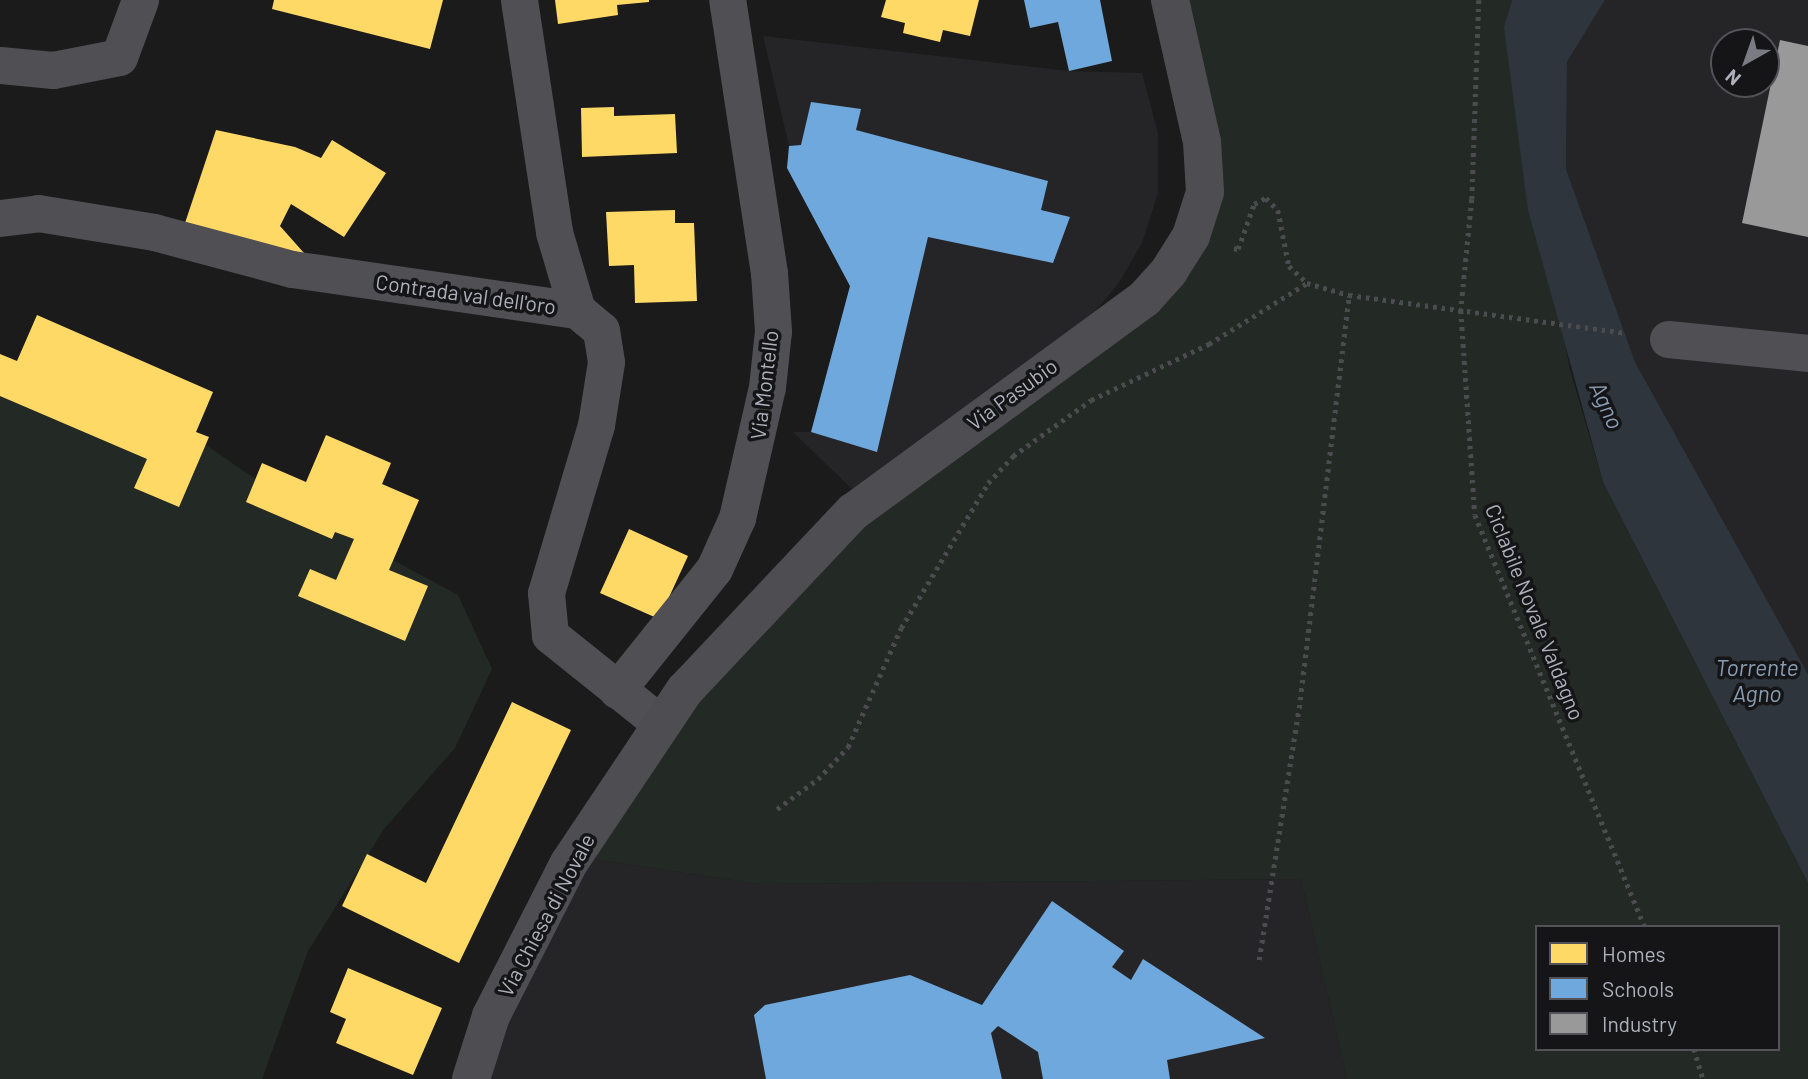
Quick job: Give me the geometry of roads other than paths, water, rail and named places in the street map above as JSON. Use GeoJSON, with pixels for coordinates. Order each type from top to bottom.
{"type":"FeatureCollection","features":[{"type":"Feature","properties":{"kind":"main road","name":"Via Pasubio"},"geometry":{"type":"LineString","coordinates":[[661,724],[685,690],[853,512],[1145,298],[1191,236],[1205,192],[1202,142],[1170,0]]}},
{"type":"Feature","properties":{"kind":"main road","name":"Via Chiesa di Novale"},"geometry":{"type":"LineString","coordinates":[[471,1079],[492,1016],[569,863],[661,724]]}},
{"type":"Feature","properties":{"kind":"street"},"geometry":{"type":"LineString","coordinates":[[0,65],[53,70],[119,57],[140,0]]}},
{"type":"Feature","properties":{"kind":"street"},"geometry":{"type":"LineString","coordinates":[[519,0],[554,232],[577,310]]}},
{"type":"Feature","properties":{"kind":"street","name":"Via Montello"},"geometry":{"type":"LineString","coordinates":[[617,690],[714,569],[737,518],[767,387],[773,331],[769,273],[727,0]]}},
{"type":"Feature","properties":{"kind":"street","name":"Contrada val dell'oro"},"geometry":{"type":"LineString","coordinates":[[0,218],[38,213],[154,232],[292,269],[577,310],[601,330],[606,362],[596,425],[546,593],[550,635],[661,724]]}},
{"type":"Feature","properties":{"kind":"street"},"geometry":{"type":"LineString","coordinates":[[1668,339],[1808,354]]}},
{"type":"Feature","properties":{"kind":"water","name":"Torrente Agno"},"geometry":{"type":"Polygon","coordinates":[[[1512,0],[1605,0],[1567,62],[1566,169],[1635,362],[1808,674],[1808,883],[1603,482],[1528,210],[1504,27],[1512,0]]]}},
{"type":"Feature","properties":{"kind":"water label","name":"Agno"},"geometry":{"type":"Point","coordinates":[1607,405]}}]}
